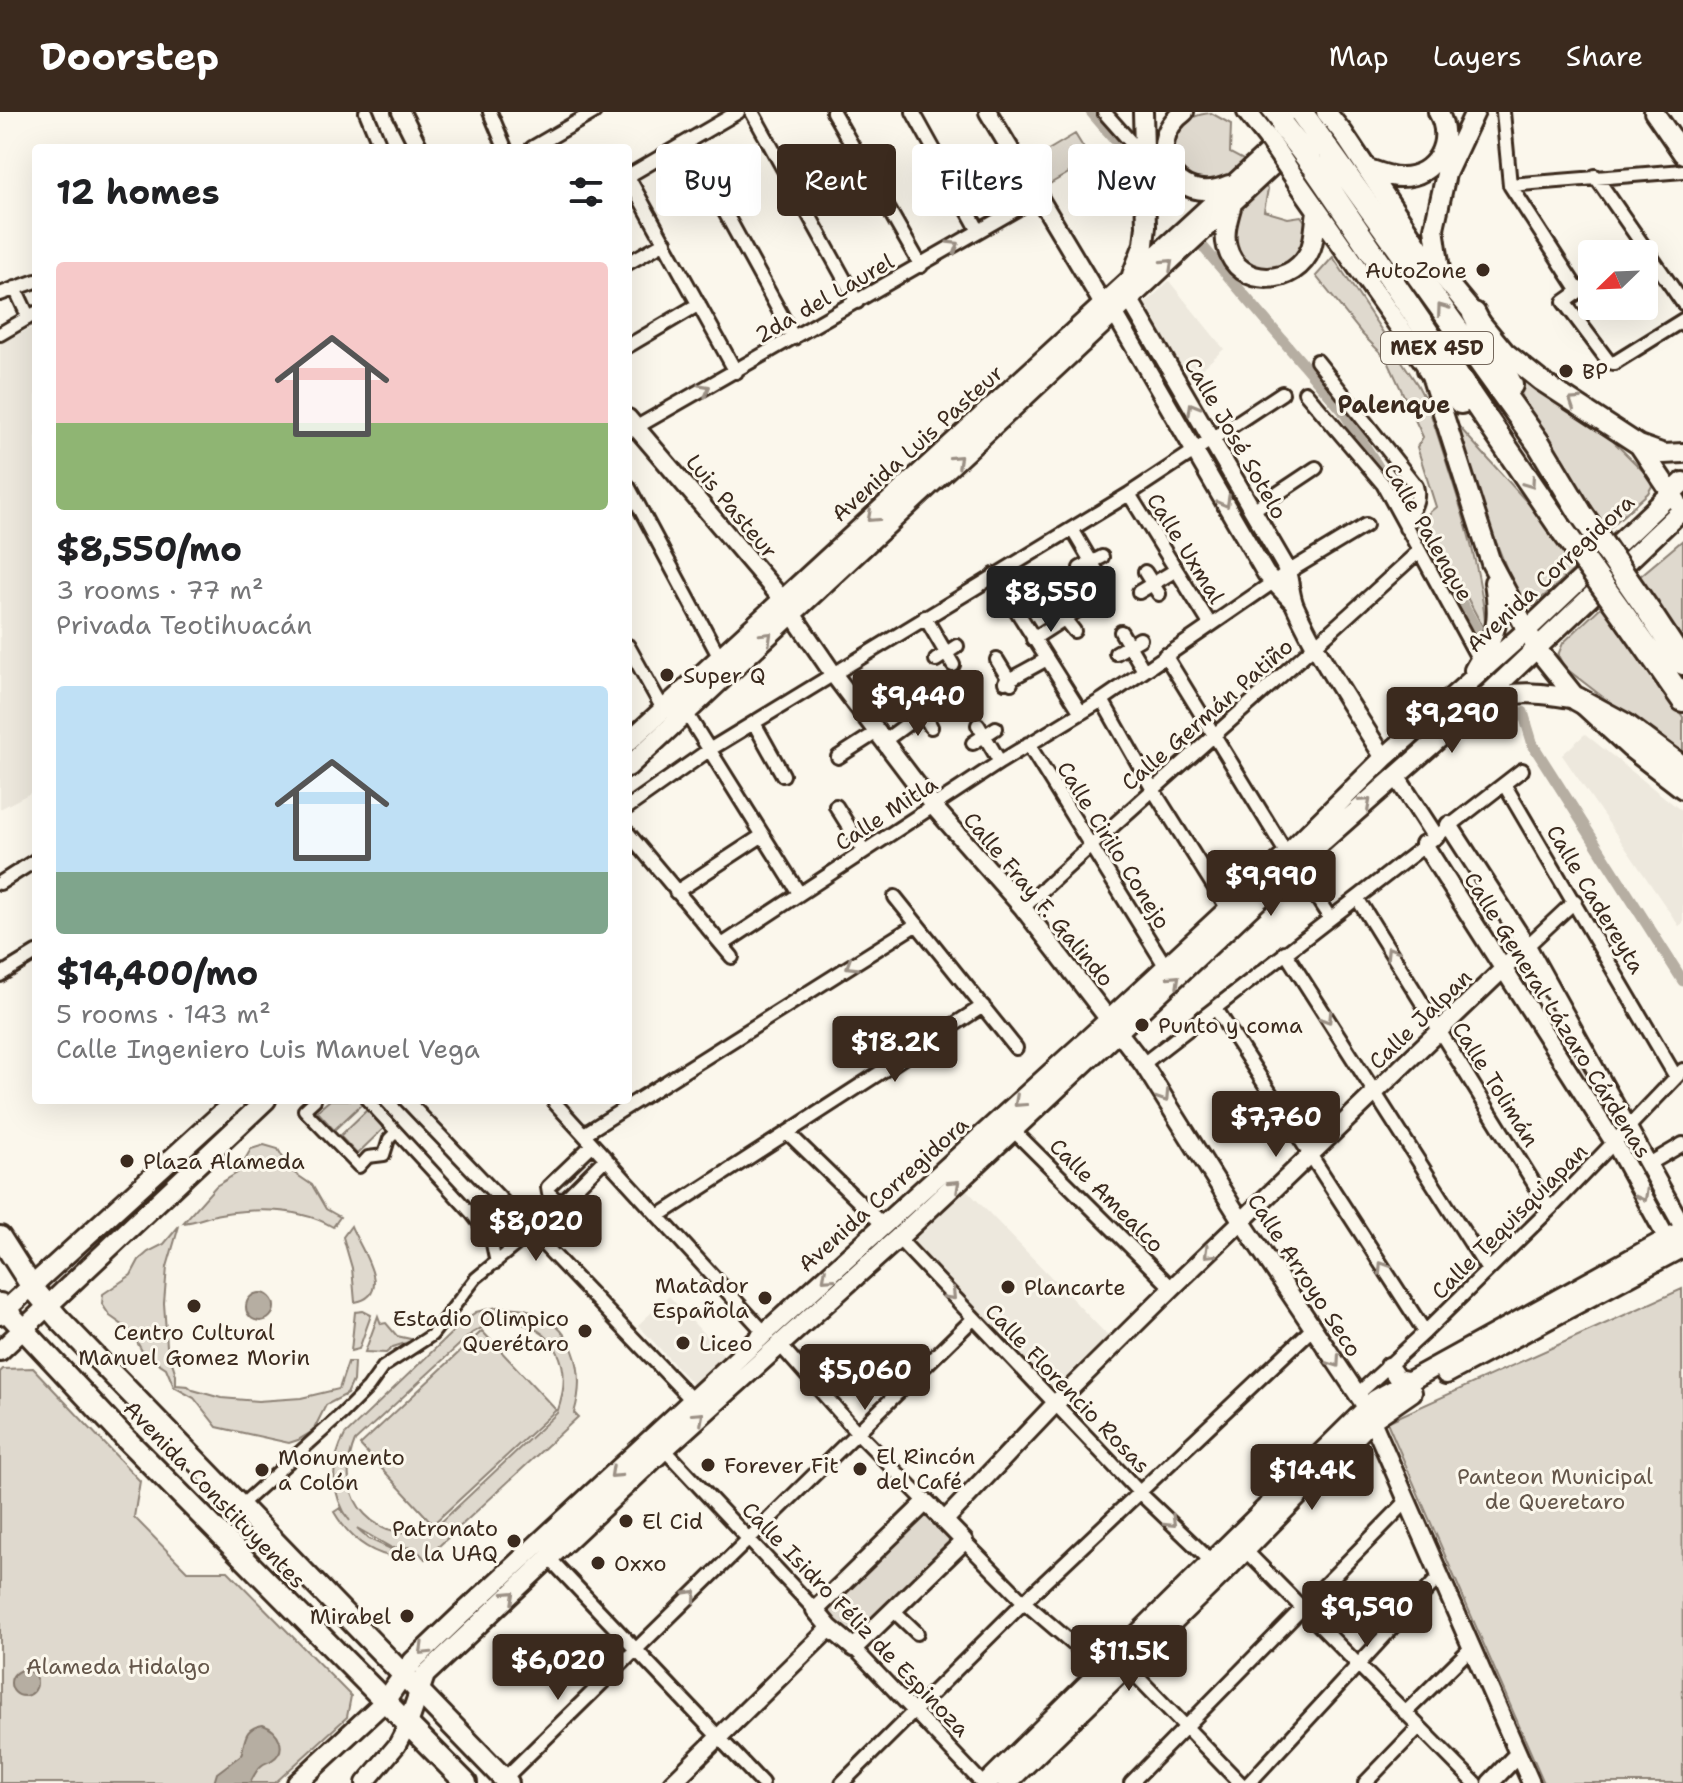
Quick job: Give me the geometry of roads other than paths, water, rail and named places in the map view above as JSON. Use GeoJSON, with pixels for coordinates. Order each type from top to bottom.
{"type":"FeatureCollection","features":[{"type":"Feature","properties":{"kind":"highway","name":"MEX 45D"},"geometry":{"type":"LineString","coordinates":[[1282,122],[1319,156],[1539,444],[1580,512],[1683,663]]}},
{"type":"Feature","properties":{"kind":"highway","name":"MEX 45D"},"geometry":{"type":"LineString","coordinates":[[1319,156],[1501,441],[1683,700]]}},
{"type":"Feature","properties":{"kind":"highway"},"geometry":{"type":"LineString","coordinates":[[1474,314],[1539,444]]}},
{"type":"Feature","properties":{"kind":"highway"},"geometry":{"type":"LineString","coordinates":[[1429,369],[1501,441]]}},
{"type":"Feature","properties":{"kind":"highway"},"geometry":{"type":"LineString","coordinates":[[1577,699],[1625,725],[1683,768]]}},
{"type":"Feature","properties":{"kind":"main road"},"geometry":{"type":"LineString","coordinates":[[1143,112],[1143,144]]}},
{"type":"Feature","properties":{"kind":"main road"},"geometry":{"type":"LineString","coordinates":[[1184,112],[1169,127],[1165,139],[1167,165],[1174,176],[1183,185],[1206,192],[1239,181]]}},
{"type":"Feature","properties":{"kind":"main road"},"geometry":{"type":"LineString","coordinates":[[1247,112],[1282,122],[1319,156],[1387,176],[1403,177],[1418,174],[1431,166],[1443,152],[1446,134],[1438,112]]}},
{"type":"Feature","properties":{"kind":"main road","name":"Avenida Luis Pasteur"},"geometry":{"type":"LineString","coordinates":[[632,763],[687,714],[786,607],[1109,310],[1131,279],[1310,112]]}},
{"type":"Feature","properties":{"kind":"main road"},"geometry":{"type":"LineString","coordinates":[[1232,204],[1225,236],[1227,248],[1241,268],[1252,276],[1278,278],[1289,273],[1307,257],[1312,246],[1319,156],[1328,112]]}},
{"type":"Feature","properties":{"kind":"main road","name":"Avenida Luis Pasteur"},"geometry":{"type":"LineString","coordinates":[[1109,310],[1130,300],[1328,112]]}},
{"type":"Feature","properties":{"kind":"main road"},"geometry":{"type":"LineString","coordinates":[[1441,273],[1434,228],[1446,174],[1475,112]]}},
{"type":"Feature","properties":{"kind":"main road"},"geometry":{"type":"LineString","coordinates":[[1654,112],[1683,154]]}},
{"type":"Feature","properties":{"kind":"main road"},"geometry":{"type":"LineString","coordinates":[[1369,169],[1421,250],[1505,352],[1533,375],[1639,445],[1664,454],[1683,453]]}},
{"type":"Feature","properties":{"kind":"main road"},"geometry":{"type":"LineString","coordinates":[[1317,211],[1429,369],[1491,563],[1499,614],[1493,636],[1465,684]]}},
{"type":"Feature","properties":{"kind":"main road"},"geometry":{"type":"LineString","coordinates":[[1131,279],[1144,244],[1146,216]]}},
{"type":"Feature","properties":{"kind":"main road"},"geometry":{"type":"LineString","coordinates":[[1639,445],[1677,488],[1683,509]]}},
{"type":"Feature","properties":{"kind":"main road","name":"Avenida Corregidora"},"geometry":{"type":"LineString","coordinates":[[297,1783],[385,1701],[413,1661],[460,1616],[883,1225],[1115,1026],[1291,860],[1384,758],[1526,631],[1677,488]]}},
{"type":"Feature","properties":{"kind":"main road","name":"Avenida Corregidora"},"geometry":{"type":"LineString","coordinates":[[408,1724],[425,1675],[665,1450],[1014,1131],[1115,1026],[1166,967],[1228,909],[1396,776],[1479,703],[1683,509]]}},
{"type":"Feature","properties":{"kind":"main road"},"geometry":{"type":"LineString","coordinates":[[1491,563],[1537,649],[1577,699],[1630,748],[1683,789]]}},
{"type":"Feature","properties":{"kind":"main road","name":"Avenida Luis Pasteur"},"geometry":{"type":"LineString","coordinates":[[632,738],[720,658],[786,607]]}},
{"type":"Feature","properties":{"kind":"main road"},"geometry":{"type":"LineString","coordinates":[[1479,703],[1506,694],[1538,693],[1577,699]]}},
{"type":"Feature","properties":{"kind":"main road"},"geometry":{"type":"LineString","coordinates":[[2,1310],[32,1287],[232,1104]]}},
{"type":"Feature","properties":{"kind":"main road"},"geometry":{"type":"LineString","coordinates":[[0,1351],[262,1104]]}},
{"type":"Feature","properties":{"kind":"main road","name":"Avenida Constituyentes"},"geometry":{"type":"LineString","coordinates":[[0,1237],[47,1305],[506,1781]]}},
{"type":"Feature","properties":{"kind":"main road"},"geometry":{"type":"LineString","coordinates":[[1007,1783],[1115,1667],[1220,1561],[1240,1545],[1366,1407],[1408,1380],[1678,1239]]}},
{"type":"Feature","properties":{"kind":"main road"},"geometry":{"type":"LineString","coordinates":[[1366,1407],[1402,1397],[1678,1239]]}},
{"type":"Feature","properties":{"kind":"main road","name":"Avenida Constituyentes"},"geometry":{"type":"LineString","coordinates":[[2,1310],[466,1783]]}},
{"type":"Feature","properties":{"kind":"main road"},"geometry":{"type":"LineString","coordinates":[[984,1783],[1115,1667]]}},
{"type":"Feature","properties":{"kind":"street"},"geometry":{"type":"LineString","coordinates":[[366,112],[378,144]]}},
{"type":"Feature","properties":{"kind":"street"},"geometry":{"type":"LineString","coordinates":[[401,112],[417,144]]}},
{"type":"Feature","properties":{"kind":"street"},"geometry":{"type":"LineString","coordinates":[[490,112],[503,144]]}},
{"type":"Feature","properties":{"kind":"street"},"geometry":{"type":"LineString","coordinates":[[539,144],[594,112]]}},
{"type":"Feature","properties":{"kind":"street"},"geometry":{"type":"LineString","coordinates":[[632,175],[738,112]]}},
{"type":"Feature","properties":{"kind":"street"},"geometry":{"type":"LineString","coordinates":[[752,112],[857,302]]}},
{"type":"Feature","properties":{"kind":"street"},"geometry":{"type":"LineString","coordinates":[[833,112],[921,266]]}},
{"type":"Feature","properties":{"kind":"street"},"geometry":{"type":"LineString","coordinates":[[913,112],[979,231]]}},
{"type":"Feature","properties":{"kind":"street","name":"Calle José Sotelo"},"geometry":{"type":"LineString","coordinates":[[988,112],[1007,144]]}},
{"type":"Feature","properties":{"kind":"street"},"geometry":{"type":"LineString","coordinates":[[1104,112],[1132,144]]}},
{"type":"Feature","properties":{"kind":"street"},"geometry":{"type":"LineString","coordinates":[[1503,112],[1510,185],[1578,290],[1564,302],[1578,320]]}},
{"type":"Feature","properties":{"kind":"street"},"geometry":{"type":"LineString","coordinates":[[687,143],[794,338]]}},
{"type":"Feature","properties":{"kind":"street"},"geometry":{"type":"LineString","coordinates":[[1510,185],[1683,171]]}},
{"type":"Feature","properties":{"kind":"street"},"geometry":{"type":"LineString","coordinates":[[1595,176],[1633,240]]}},
{"type":"Feature","properties":{"kind":"street"},"geometry":{"type":"LineString","coordinates":[[632,184],[736,372]]}},
{"type":"Feature","properties":{"kind":"street","name":"2da del Laurel"},"geometry":{"type":"LineString","coordinates":[[632,425],[736,372],[1005,216]]}},
{"type":"Feature","properties":{"kind":"street","name":"Calle José Sotelo"},"geometry":{"type":"LineString","coordinates":[[1050,216],[1195,448],[1272,583],[1293,602]]}},
{"type":"Feature","properties":{"kind":"street"},"geometry":{"type":"LineString","coordinates":[[632,261],[665,242]]}},
{"type":"Feature","properties":{"kind":"street"},"geometry":{"type":"LineString","coordinates":[[1658,273],[1683,303]]}},
{"type":"Feature","properties":{"kind":"street"},"geometry":{"type":"LineString","coordinates":[[0,294],[32,282]]}},
{"type":"Feature","properties":{"kind":"street"},"geometry":{"type":"LineString","coordinates":[[0,334],[32,315],[15,288]]}},
{"type":"Feature","properties":{"kind":"street","name":"Calle José Sotelo"},"geometry":{"type":"LineString","coordinates":[[1130,300],[1288,572],[1293,602],[1315,645],[1384,758]]}},
{"type":"Feature","properties":{"kind":"street"},"geometry":{"type":"LineString","coordinates":[[632,344],[699,304]]}},
{"type":"Feature","properties":{"kind":"street"},"geometry":{"type":"LineString","coordinates":[[1578,320],[1612,363],[1683,320]]}},
{"type":"Feature","properties":{"kind":"street"},"geometry":{"type":"LineString","coordinates":[[1317,361],[1416,486],[1419,494],[1407,524]]}},
{"type":"Feature","properties":{"kind":"street","name":"Calle Palenque"},"geometry":{"type":"LineString","coordinates":[[1305,392],[1383,484],[1479,660]]}},
{"type":"Feature","properties":{"kind":"street"},"geometry":{"type":"LineString","coordinates":[[632,804],[709,750],[1129,494],[1282,393]]}},
{"type":"Feature","properties":{"kind":"street","name":"Luis Pasteur"},"geometry":{"type":"LineString","coordinates":[[632,427],[786,607],[880,736]]}},
{"type":"Feature","properties":{"kind":"street"},"geometry":{"type":"LineString","coordinates":[[1253,510],[1316,468]]}},
{"type":"Feature","properties":{"kind":"street","name":"Calle Uxmal"},"geometry":{"type":"LineString","coordinates":[[1129,494],[1210,624]]}},
{"type":"Feature","properties":{"kind":"street"},"geometry":{"type":"LineString","coordinates":[[633,508],[720,658]]}},
{"type":"Feature","properties":{"kind":"street","name":"Calle Mitla"},"geometry":{"type":"LineString","coordinates":[[722,945],[1000,762],[1102,700],[1288,572],[1366,525]]}},
{"type":"Feature","properties":{"kind":"street"},"geometry":{"type":"LineString","coordinates":[[1072,529],[1093,565]]}},
{"type":"Feature","properties":{"kind":"street","name":"Calle Germán Patiño"},"geometry":{"type":"LineString","coordinates":[[1023,908],[1152,788],[1419,551]]}},
{"type":"Feature","properties":{"kind":"street"},"geometry":{"type":"LineString","coordinates":[[1139,592],[1176,570]]}},
{"type":"Feature","properties":{"kind":"street"},"geometry":{"type":"LineString","coordinates":[[994,575],[1080,711]]}},
{"type":"Feature","properties":{"kind":"street"},"geometry":{"type":"LineString","coordinates":[[1055,607],[1074,631]]}},
{"type":"Feature","properties":{"kind":"street"},"geometry":{"type":"LineString","coordinates":[[1033,639],[1078,610]]}},
{"type":"Feature","properties":{"kind":"street"},"geometry":{"type":"LineString","coordinates":[[925,617],[948,656]]}},
{"type":"Feature","properties":{"kind":"street"},"geometry":{"type":"LineString","coordinates":[[1121,632],[1134,642],[1143,669]]}},
{"type":"Feature","properties":{"kind":"street"},"geometry":{"type":"LineString","coordinates":[[1116,653],[1134,642]]}},
{"type":"Feature","properties":{"kind":"street"},"geometry":{"type":"LineString","coordinates":[[632,653],[663,709]]}},
{"type":"Feature","properties":{"kind":"street"},"geometry":{"type":"LineString","coordinates":[[1165,655],[1330,918]]}},
{"type":"Feature","properties":{"kind":"street"},"geometry":{"type":"LineString","coordinates":[[997,660],[1009,682],[1047,659]]}},
{"type":"Feature","properties":{"kind":"street"},"geometry":{"type":"LineString","coordinates":[[1102,700],[1152,788],[1228,909]]}},
{"type":"Feature","properties":{"kind":"street"},"geometry":{"type":"LineString","coordinates":[[838,757],[880,736],[924,708],[931,727]]}},
{"type":"Feature","properties":{"kind":"street"},"geometry":{"type":"LineString","coordinates":[[687,714],[799,893]]}},
{"type":"Feature","properties":{"kind":"street"},"geometry":{"type":"LineString","coordinates":[[754,723],[783,775]]}},
{"type":"Feature","properties":{"kind":"street"},"geometry":{"type":"LineString","coordinates":[[983,733],[1000,762]]}},
{"type":"Feature","properties":{"kind":"street","name":"Calle Fray F. Galindo"},"geometry":{"type":"LineString","coordinates":[[880,736],[934,807],[1023,908],[1115,1026]]}},
{"type":"Feature","properties":{"kind":"street","name":"Calle Cirilo Conejo"},"geometry":{"type":"LineString","coordinates":[[1028,744],[1166,967]]}},
{"type":"Feature","properties":{"kind":"street"},"geometry":{"type":"LineString","coordinates":[[1143,1064],[1522,770]]}},
{"type":"Feature","properties":{"kind":"street","name":"Calle General Lázaro Cárdenas"},"geometry":{"type":"LineString","coordinates":[[1396,776],[1503,969],[1678,1239]]}},
{"type":"Feature","properties":{"kind":"street","name":"Calle Cadereyta"},"geometry":{"type":"LineString","coordinates":[[1504,784],[1680,1074]]}},
{"type":"Feature","properties":{"kind":"street"},"geometry":{"type":"LineString","coordinates":[[836,806],[864,851]]}},
{"type":"Feature","properties":{"kind":"street","name":"Calle General Lázaro Cárdenas"},"geometry":{"type":"LineString","coordinates":[[1449,825],[1527,946],[1630,1129],[1649,1164],[1678,1239]]}},
{"type":"Feature","properties":{"kind":"street"},"geometry":{"type":"LineString","coordinates":[[676,892],[763,835]]}},
{"type":"Feature","properties":{"kind":"street"},"geometry":{"type":"LineString","coordinates":[[632,838],[732,957]]}},
{"type":"Feature","properties":{"kind":"street"},"geometry":{"type":"LineString","coordinates":[[0,883],[32,863]]}},
{"type":"Feature","properties":{"kind":"street"},"geometry":{"type":"LineString","coordinates":[[895,897],[1016,1048]]}},
{"type":"Feature","properties":{"kind":"street","name":"Calle Tolimán"},"geometry":{"type":"LineString","coordinates":[[1357,898],[1550,1209]]}},
{"type":"Feature","properties":{"kind":"street","name":"Calle Jalpan"},"geometry":{"type":"LineString","coordinates":[[944,1521],[1055,1404],[1172,1288],[1575,901]]}},
{"type":"Feature","properties":{"kind":"street"},"geometry":{"type":"LineString","coordinates":[[606,1158],[563,1201],[557,1201],[549,1193],[548,1187],[588,1140],[917,924]]}},
{"type":"Feature","properties":{"kind":"street"},"geometry":{"type":"LineString","coordinates":[[1285,952],[1488,1270]]}},
{"type":"Feature","properties":{"kind":"street"},"geometry":{"type":"LineString","coordinates":[[0,975],[32,955]]}},
{"type":"Feature","properties":{"kind":"street"},"geometry":{"type":"LineString","coordinates":[[660,1215],[983,1006]]}},
{"type":"Feature","properties":{"kind":"street"},"geometry":{"type":"LineString","coordinates":[[1216,1009],[1425,1332]]}},
{"type":"Feature","properties":{"kind":"street","name":"Calle Arroyo Seco"},"geometry":{"type":"LineString","coordinates":[[1115,1026],[1143,1064],[1242,1222],[1366,1407],[1531,1783]]}},
{"type":"Feature","properties":{"kind":"street","name":"Calle Tequisquiapan"},"geometry":{"type":"LineString","coordinates":[[1366,1407],[1389,1366],[1630,1129],[1680,1074]]}},
{"type":"Feature","properties":{"kind":"street"},"geometry":{"type":"LineString","coordinates":[[311,1104],[304,1110],[359,1167],[393,1136]]}},
{"type":"Feature","properties":{"kind":"street"},"geometry":{"type":"LineString","coordinates":[[370,1104],[393,1136],[470,1212],[491,1239],[496,1263]]}},
{"type":"Feature","properties":{"kind":"street"},"geometry":{"type":"LineString","coordinates":[[410,1104],[693,1401]]}},
{"type":"Feature","properties":{"kind":"street"},"geometry":{"type":"LineString","coordinates":[[556,1104],[765,1333]]}},
{"type":"Feature","properties":{"kind":"street","name":"Calle Amealco"},"geometry":{"type":"LineString","coordinates":[[1014,1131],[1172,1288]]}},
{"type":"Feature","properties":{"kind":"street"},"geometry":{"type":"LineString","coordinates":[[788,1133],[883,1225]]}},
{"type":"Feature","properties":{"kind":"street"},"geometry":{"type":"LineString","coordinates":[[1649,1164],[1683,1144]]}},
{"type":"Feature","properties":{"kind":"street"},"geometry":{"type":"LineString","coordinates":[[240,1506],[343,1413],[368,1388],[383,1367],[432,1335],[476,1278],[532,1232]]}},
{"type":"Feature","properties":{"kind":"street","name":"Calle Florencio Rosas"},"geometry":{"type":"LineString","coordinates":[[898,1238],[1140,1493],[1220,1561]]}},
{"type":"Feature","properties":{"kind":"street"},"geometry":{"type":"LineString","coordinates":[[506,1781],[748,1538],[973,1319]]}},
{"type":"Feature","properties":{"kind":"street"},"geometry":{"type":"LineString","coordinates":[[842,1783],[1024,1602],[1312,1329]]}},
{"type":"Feature","properties":{"kind":"street"},"geometry":{"type":"LineString","coordinates":[[780,1345],[857,1432],[1024,1602],[1115,1667],[1187,1727],[1240,1783]]}},
{"type":"Feature","properties":{"kind":"street"},"geometry":{"type":"LineString","coordinates":[[1389,1366],[1397,1378],[1408,1380]]}},
{"type":"Feature","properties":{"kind":"street","name":"Calle Isidro Féliz de Espinoza"},"geometry":{"type":"LineString","coordinates":[[665,1450],[830,1628],[854,1648],[984,1783]]}},
{"type":"Feature","properties":{"kind":"street"},"geometry":{"type":"LineString","coordinates":[[1131,1783],[1408,1500]]}},
{"type":"Feature","properties":{"kind":"street"},"geometry":{"type":"LineString","coordinates":[[815,1610],[926,1502]]}},
{"type":"Feature","properties":{"kind":"street"},"geometry":{"type":"LineString","coordinates":[[854,1648],[964,1541]]}},
{"type":"Feature","properties":{"kind":"street"},"geometry":{"type":"LineString","coordinates":[[1240,1545],[1475,1783]]}},
{"type":"Feature","properties":{"kind":"street"},"geometry":{"type":"LineString","coordinates":[[550,1559],[762,1783]]}},
{"type":"Feature","properties":{"kind":"street"},"geometry":{"type":"LineString","coordinates":[[1249,1783],[1440,1576]]}},
{"type":"Feature","properties":{"kind":"street"},"geometry":{"type":"LineString","coordinates":[[893,1610],[917,1633]]}},
{"type":"Feature","properties":{"kind":"street"},"geometry":{"type":"LineString","coordinates":[[672,1783],[830,1628]]}},
{"type":"Feature","properties":{"kind":"street"},"geometry":{"type":"LineString","coordinates":[[1405,1713],[1471,1648]]}},
{"type":"Feature","properties":{"kind":"street"},"geometry":{"type":"LineString","coordinates":[[365,1783],[397,1745],[408,1724]]}},
{"type":"Feature","properties":{"kind":"street"},"geometry":{"type":"LineString","coordinates":[[1365,1783],[1419,1727]]}},
{"type":"Feature","properties":{"kind":"street"},"geometry":{"type":"LineString","coordinates":[[1490,1783],[1518,1754]]}},
{"type":"Feature","properties":{"kind":"waterway"},"geometry":{"type":"LineString","coordinates":[[1091,112],[1116,141]]}},
{"type":"Feature","properties":{"kind":"waterway"},"geometry":{"type":"LineString","coordinates":[[1204,248],[1343,411],[1400,502],[1415,520],[1482,639]]}},
{"type":"Feature","properties":{"kind":"waterway"},"geometry":{"type":"LineString","coordinates":[[1523,712],[1533,745],[1683,981]]}},
{"type":"Feature","properties":{"kind":"place","name":"AutoZone"},"geometry":{"type":"Point","coordinates":[1483,270]}},
{"type":"Feature","properties":{"kind":"place","name":"BP"},"geometry":{"type":"Point","coordinates":[1566,371]}},
{"type":"Feature","properties":{"kind":"place","name":"Super Q"},"geometry":{"type":"Point","coordinates":[667,675]}},
{"type":"Feature","properties":{"kind":"place","name":"Punto y coma"},"geometry":{"type":"Point","coordinates":[1142,1025]}},
{"type":"Feature","properties":{"kind":"place","name":"Plaza Alameda"},"geometry":{"type":"Point","coordinates":[127,1161]}},
{"type":"Feature","properties":{"kind":"place","name":"Plancarte"},"geometry":{"type":"Point","coordinates":[1008,1287]}},
{"type":"Feature","properties":{"kind":"place","name":"Matador Española"},"geometry":{"type":"Point","coordinates":[765,1298]}},
{"type":"Feature","properties":{"kind":"place","name":"Centro Cultural Manuel Gomez Morin"},"geometry":{"type":"Point","coordinates":[194,1306]}},
{"type":"Feature","properties":{"kind":"place","name":"Estadio Olimpico Querétaro"},"geometry":{"type":"Point","coordinates":[585,1331]}},
{"type":"Feature","properties":{"kind":"place","name":"Liceo"},"geometry":{"type":"Point","coordinates":[683,1343]}},
{"type":"Feature","properties":{"kind":"place","name":"Forever Fit"},"geometry":{"type":"Point","coordinates":[708,1465]}},
{"type":"Feature","properties":{"kind":"place","name":"El Rincón del Café"},"geometry":{"type":"Point","coordinates":[860,1469]}},
{"type":"Feature","properties":{"kind":"place","name":"Monumento a Colón"},"geometry":{"type":"Point","coordinates":[262,1470]}},
{"type":"Feature","properties":{"kind":"place","name":"El Cid"},"geometry":{"type":"Point","coordinates":[626,1521]}},
{"type":"Feature","properties":{"kind":"place","name":"Patronato de la UAQ"},"geometry":{"type":"Point","coordinates":[514,1541]}},
{"type":"Feature","properties":{"kind":"place","name":"Oxxo"},"geometry":{"type":"Point","coordinates":[598,1563]}},
{"type":"Feature","properties":{"kind":"place","name":"Mirabel"},"geometry":{"type":"Point","coordinates":[407,1616]}},
{"type":"Feature","properties":{"kind":"district","name":"Palenque"},"geometry":{"type":"Point","coordinates":[1394,405]}},
{"type":"Feature","properties":{"kind":"park label","name":"Panteon Municipal de Queretaro"},"geometry":{"type":"Point","coordinates":[1555,1488]}},
{"type":"Feature","properties":{"kind":"park label","name":"Alameda Hidalgo"},"geometry":{"type":"Point","coordinates":[118,1666]}}]}
